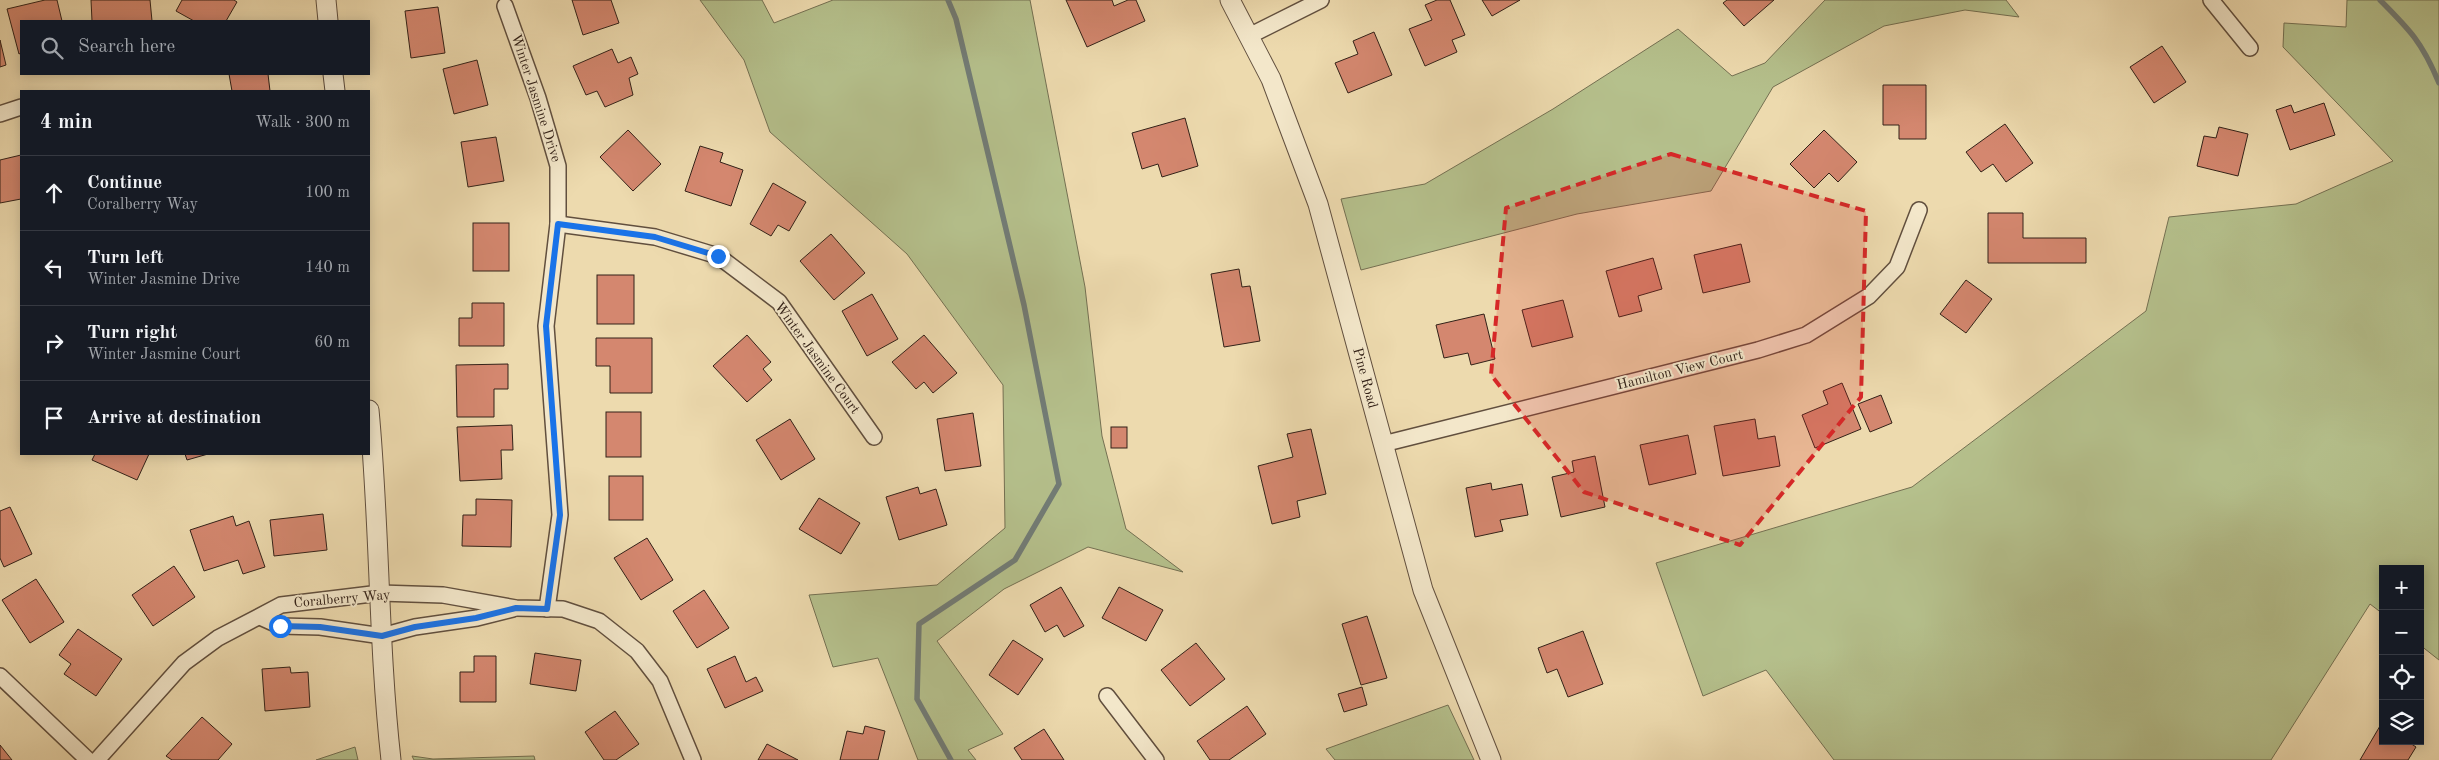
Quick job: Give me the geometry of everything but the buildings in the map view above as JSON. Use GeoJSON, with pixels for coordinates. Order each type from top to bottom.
{"type":"FeatureCollection","features":[{"type":"Feature","properties":{"kind":"street"},"geometry":{"type":"LineString","coordinates":[[326,0],[328,20]]}},
{"type":"Feature","properties":{"kind":"street","name":"Pine Road"},"geometry":{"type":"LineString","coordinates":[[1230,0],[1271,79],[1318,204],[1423,590],[1491,760]]}},
{"type":"Feature","properties":{"kind":"street"},"geometry":{"type":"LineString","coordinates":[[1249,36],[1321,0]]}},
{"type":"Feature","properties":{"kind":"street"},"geometry":{"type":"LineString","coordinates":[[2211,0],[2250,48]]}},
{"type":"Feature","properties":{"kind":"street","name":"Winter Jasmine Drive"},"geometry":{"type":"LineString","coordinates":[[505,6],[538,98],[558,166],[558,224],[546,326],[560,515],[547,609]]}},
{"type":"Feature","properties":{"kind":"street"},"geometry":{"type":"LineString","coordinates":[[333,75],[335,90]]}},
{"type":"Feature","properties":{"kind":"street"},"geometry":{"type":"LineString","coordinates":[[0,114],[20,107]]}},
{"type":"Feature","properties":{"kind":"street","name":"Hamilton View Court"},"geometry":{"type":"LineString","coordinates":[[1383,444],[1758,350],[1806,335],[1869,296],[1897,267],[1919,210]]}},
{"type":"Feature","properties":{"kind":"street","name":"Winter Jasmine Court"},"geometry":{"type":"LineString","coordinates":[[558,224],[655,237],[718,256],[779,302],[874,437]]}},
{"type":"Feature","properties":{"kind":"street"},"geometry":{"type":"LineString","coordinates":[[370,420],[375,470],[385,701],[391,760]]}},
{"type":"Feature","properties":{"kind":"street","name":"Coralberry Way"},"geometry":{"type":"LineString","coordinates":[[97,760],[184,663],[218,638],[281,605],[380,593],[443,595],[516,608],[563,609],[599,621],[637,652],[660,681],[693,760]]}},
{"type":"Feature","properties":{"kind":"street","name":"Coralberry Way"},"geometry":{"type":"LineString","coordinates":[[260,617],[280,626],[320,627],[382,636],[415,627],[476,618],[516,608]]}},
{"type":"Feature","properties":{"kind":"street"},"geometry":{"type":"LineString","coordinates":[[0,676],[88,760]]}},
{"type":"Feature","properties":{"kind":"street"},"geometry":{"type":"LineString","coordinates":[[1107,696],[1156,760]]}},
{"type":"Feature","properties":{"kind":"highlighted area"},"geometry":{"type":"Polygon","coordinates":[[[1671,154],[1866,211],[1861,397],[1740,545],[1584,492],[1491,375],[1506,208],[1671,154]]]}},
{"type":"Feature","properties":{"kind":"green space"},"geometry":{"type":"Polygon","coordinates":[[[700,0],[762,0],[774,23],[833,0],[1030,0],[1085,287],[1102,436],[1126,529],[1183,572],[1088,547],[1004,589],[937,641],[1003,734],[968,750],[976,760],[918,760],[878,658],[833,667],[809,595],[937,585],[1005,528],[1003,385],[907,254],[770,132],[744,60],[700,0]]]}},
{"type":"Feature","properties":{"kind":"green space"},"geometry":{"type":"Polygon","coordinates":[[[1825,0],[2006,0],[2019,17],[1965,10],[1884,26],[1773,87],[1711,191],[1577,214],[1361,270],[1341,199],[1425,184],[1553,109],[1678,29],[1732,76],[1765,63],[1825,0]]]}},
{"type":"Feature","properties":{"kind":"green space"},"geometry":{"type":"Polygon","coordinates":[[[2347,0],[2439,0],[2439,660],[2424,648],[2424,565],[2379,565],[2379,611],[2370,604],[2271,760],[1834,760],[1766,670],[1703,696],[1656,563],[1912,487],[2146,311],[2169,217],[2296,204],[2393,161],[2283,47],[2284,23],[2346,27],[2347,0]]]}},
{"type":"Feature","properties":{"kind":"green space"},"geometry":{"type":"Polygon","coordinates":[[[1448,705],[1474,760],[1335,760],[1326,749],[1448,705]]]}},
{"type":"Feature","properties":{"kind":"green space"},"geometry":{"type":"Polygon","coordinates":[[[355,747],[358,760],[316,760],[355,747]]]}},
{"type":"Feature","properties":{"kind":"green space"},"geometry":{"type":"Polygon","coordinates":[[[412,756],[433,759],[534,756],[535,760],[414,760],[412,756]]]}},
{"type":"Feature","properties":{"kind":"waterway"},"geometry":{"type":"LineString","coordinates":[[948,0],[956,19],[1024,305],[1059,484],[1015,560],[919,624],[917,699],[951,760]]}},
{"type":"Feature","properties":{"kind":"waterway"},"geometry":{"type":"LineString","coordinates":[[2380,0],[2414,37],[2427,57],[2439,83]]}},
{"type":"Feature","properties":{"kind":"route"},"geometry":{"type":"LineString","coordinates":[[280,626],[320,627],[382,636],[415,627],[476,618],[516,608],[547,609],[560,515],[546,326],[558,224],[655,237],[718,256]]}}]}
